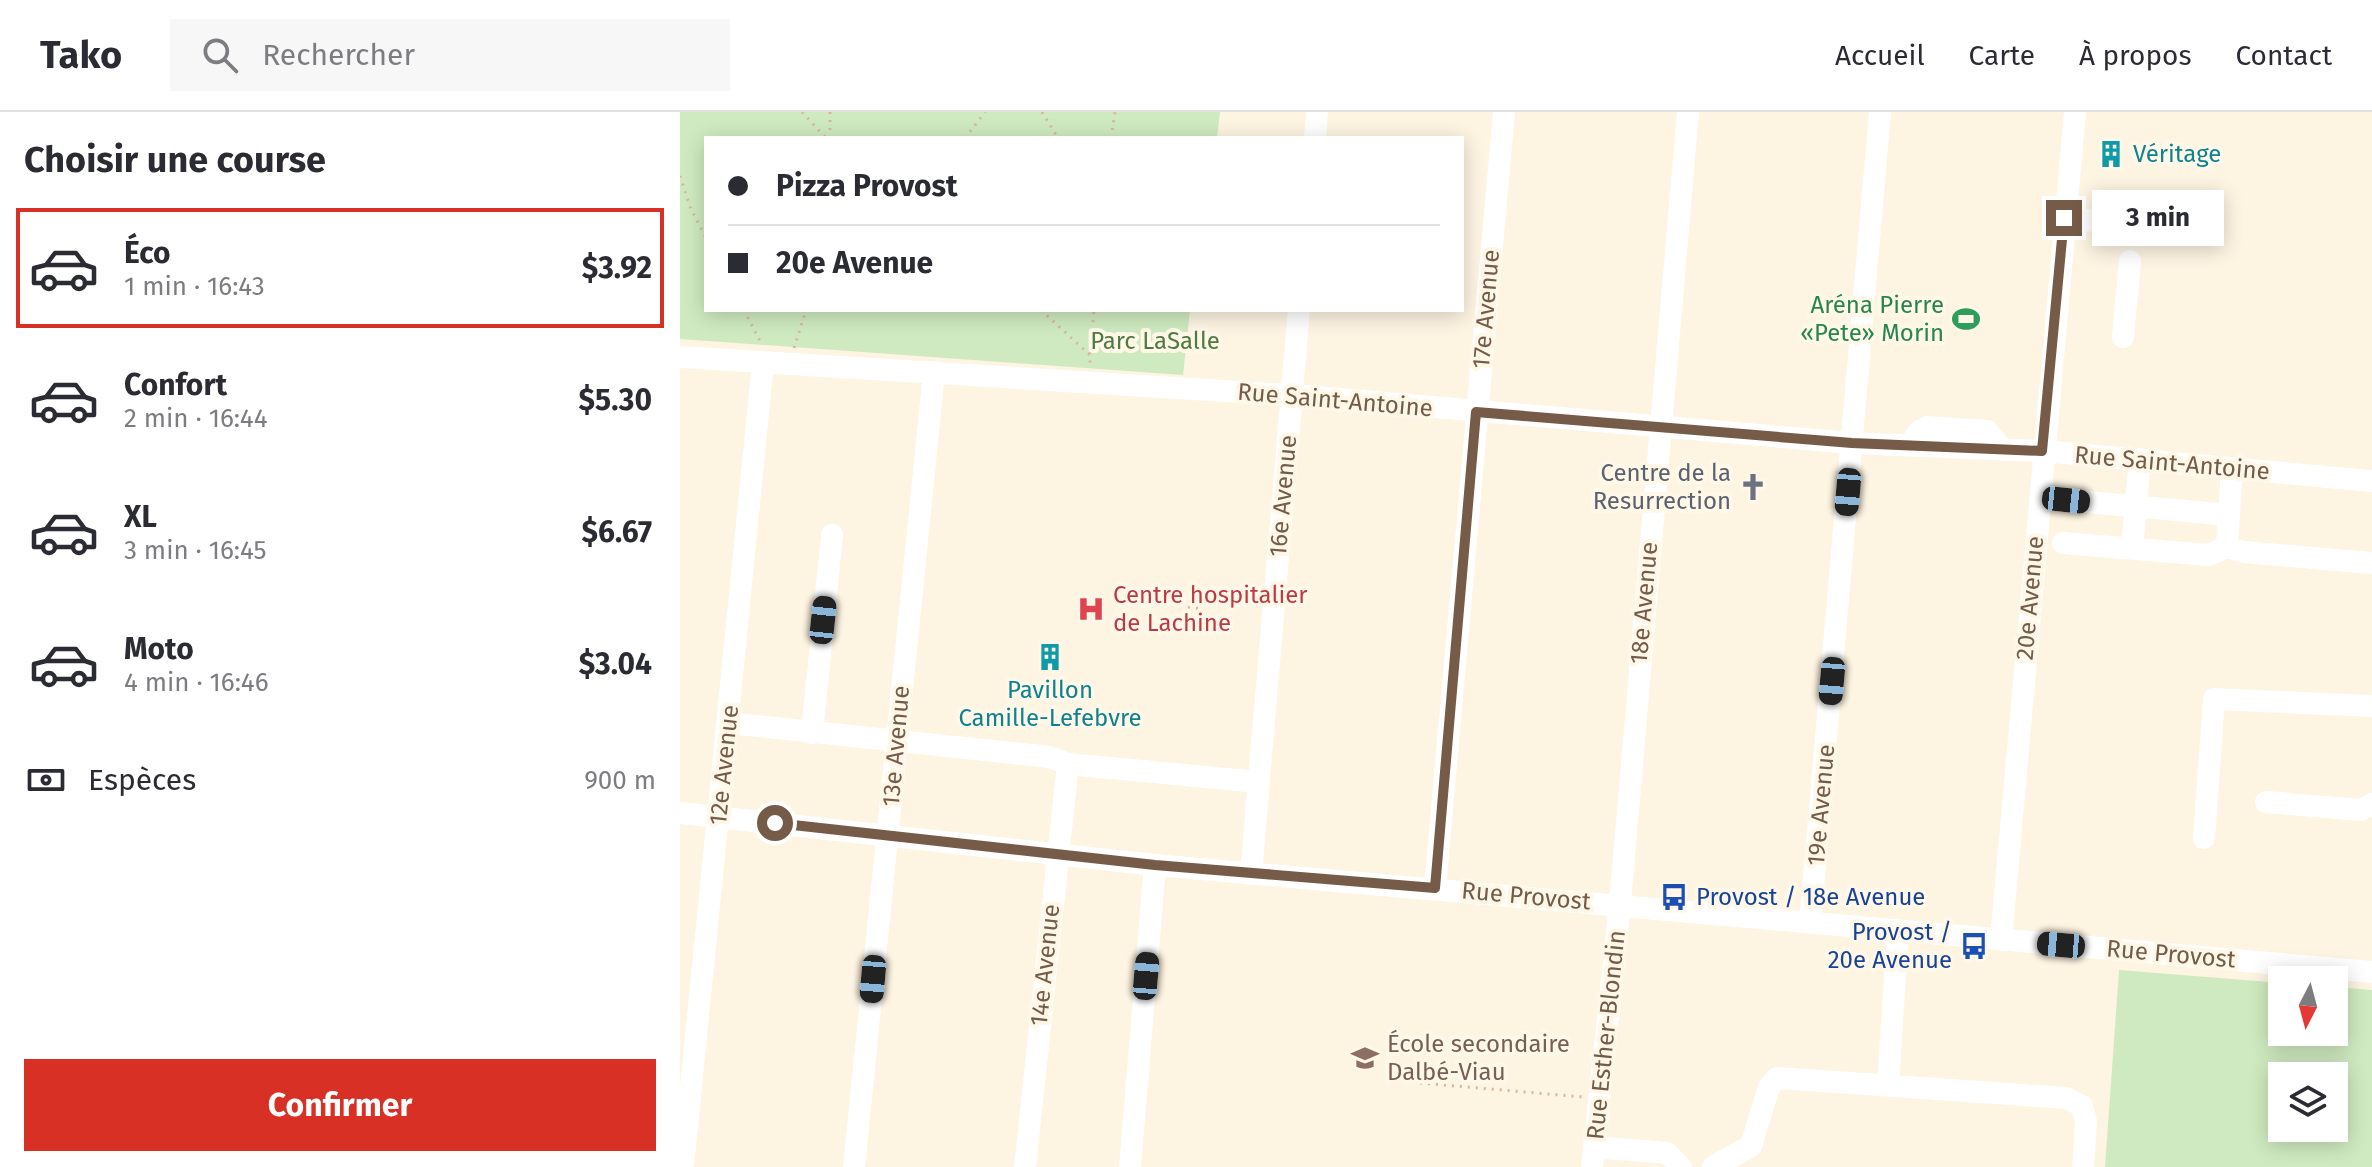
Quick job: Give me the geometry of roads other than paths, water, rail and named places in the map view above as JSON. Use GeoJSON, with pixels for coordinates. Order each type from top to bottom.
{"type":"FeatureCollection","features":[{"type":"Feature","properties":{"kind":"street"},"geometry":{"type":"LineString","coordinates":[[1315,136],[1317,112]]}},
{"type":"Feature","properties":{"kind":"street","name":"17e Avenue"},"geometry":{"type":"LineString","coordinates":[[1435,888],[1504,112]]}},
{"type":"Feature","properties":{"kind":"street","name":"18e Avenue"},"geometry":{"type":"LineString","coordinates":[[1620,904],[1688,112]]}},
{"type":"Feature","properties":{"kind":"street","name":"19e Avenue"},"geometry":{"type":"LineString","coordinates":[[1810,923],[1880,112]]}},
{"type":"Feature","properties":{"kind":"street","name":"20e Avenue"},"geometry":{"type":"LineString","coordinates":[[2001,940],[2042,451],[2075,112]]}},
{"type":"Feature","properties":{"kind":"street"},"geometry":{"type":"LineString","coordinates":[[2064,218],[2169,228],[2171,206]]}},
{"type":"Feature","properties":{"kind":"street"},"geometry":{"type":"LineString","coordinates":[[2123,337],[2130,261]]}},
{"type":"Feature","properties":{"kind":"street","name":"16e Avenue"},"geometry":{"type":"LineString","coordinates":[[1251,874],[1299,312]]}},
{"type":"Feature","properties":{"kind":"street","name":"Rue Saint-Antoine"},"geometry":{"type":"LineString","coordinates":[[680,357],[764,356],[934,372],[1291,395],[1852,443],[2042,451],[2372,481]]}},
{"type":"Feature","properties":{"kind":"street","name":"12e Avenue"},"geometry":{"type":"LineString","coordinates":[[683,1167],[764,356]]}},
{"type":"Feature","properties":{"kind":"street","name":"13e Avenue"},"geometry":{"type":"LineString","coordinates":[[854,1167],[934,372]]}},
{"type":"Feature","properties":{"kind":"street"},"geometry":{"type":"LineString","coordinates":[[2132,548],[2140,459]]}},
{"type":"Feature","properties":{"kind":"street"},"geometry":{"type":"LineString","coordinates":[[2227,547],[2232,468]]}},
{"type":"Feature","properties":{"kind":"street"},"geometry":{"type":"LineString","coordinates":[[2066,500],[2229,515]]}},
{"type":"Feature","properties":{"kind":"street"},"geometry":{"type":"LineString","coordinates":[[812,733],[832,535]]}},
{"type":"Feature","properties":{"kind":"street"},"geometry":{"type":"LineString","coordinates":[[2063,543],[2209,555],[2227,547],[2244,552],[2372,563]]}},
{"type":"Feature","properties":{"kind":"street"},"geometry":{"type":"LineString","coordinates":[[2204,838],[2214,699],[2372,706]]}},
{"type":"Feature","properties":{"kind":"street"},"geometry":{"type":"LineString","coordinates":[[729,723],[1050,757],[1068,764],[1259,782]]}},
{"type":"Feature","properties":{"kind":"street","name":"14e Avenue"},"geometry":{"type":"LineString","coordinates":[[1025,1167],[1068,764]]}},
{"type":"Feature","properties":{"kind":"street"},"geometry":{"type":"LineString","coordinates":[[2266,802],[2361,810],[2372,804]]}},
{"type":"Feature","properties":{"kind":"street","name":"Rue Provost"},"geometry":{"type":"LineString","coordinates":[[680,813],[1155,865],[2372,972]]}},
{"type":"Feature","properties":{"kind":"street"},"geometry":{"type":"LineString","coordinates":[[1130,1167],[1155,865]]}},
{"type":"Feature","properties":{"kind":"street","name":"Rue Esther-Blondin"},"geometry":{"type":"LineString","coordinates":[[1593,1157],[1620,904]]}},
{"type":"Feature","properties":{"kind":"street"},"geometry":{"type":"LineString","coordinates":[[1888,1085],[1898,931]]}},
{"type":"Feature","properties":{"kind":"street"},"geometry":{"type":"LineString","coordinates":[[1713,1167],[1751,1146],[1769,1087],[1777,1078],[2066,1098],[2082,1106],[2086,1122],[2083,1167]]}},
{"type":"Feature","properties":{"kind":"street"},"geometry":{"type":"LineString","coordinates":[[1593,1157],[1667,1153],[1681,1167]]}},
{"type":"Feature","properties":{"kind":"place","name":"Véritage"},"geometry":{"type":"Point","coordinates":[2111,154]}},
{"type":"Feature","properties":{"kind":"place","name":"Aréna Pierre «Pete» Morin"},"geometry":{"type":"Point","coordinates":[1966,319]}},
{"type":"Feature","properties":{"kind":"place","name":"Centre de la Resurrection"},"geometry":{"type":"Point","coordinates":[1753,487]}},
{"type":"Feature","properties":{"kind":"place","name":"Centre hospitalier de Lachine"},"geometry":{"type":"Point","coordinates":[1091,609]}},
{"type":"Feature","properties":{"kind":"place","name":"Pavillon Camille-Lefebvre"},"geometry":{"type":"Point","coordinates":[1050,657]}},
{"type":"Feature","properties":{"kind":"place","name":"Provost / 18e Avenue"},"geometry":{"type":"Point","coordinates":[1674,897]}},
{"type":"Feature","properties":{"kind":"place","name":"Provost / 20e Avenue"},"geometry":{"type":"Point","coordinates":[1974,946]}},
{"type":"Feature","properties":{"kind":"place","name":"École secondaire Dalbé-Viau"},"geometry":{"type":"Point","coordinates":[1365,1058]}},
{"type":"Feature","properties":{"kind":"park label","name":"Parc LaSalle"},"geometry":{"type":"Point","coordinates":[1155,341]}}]}
